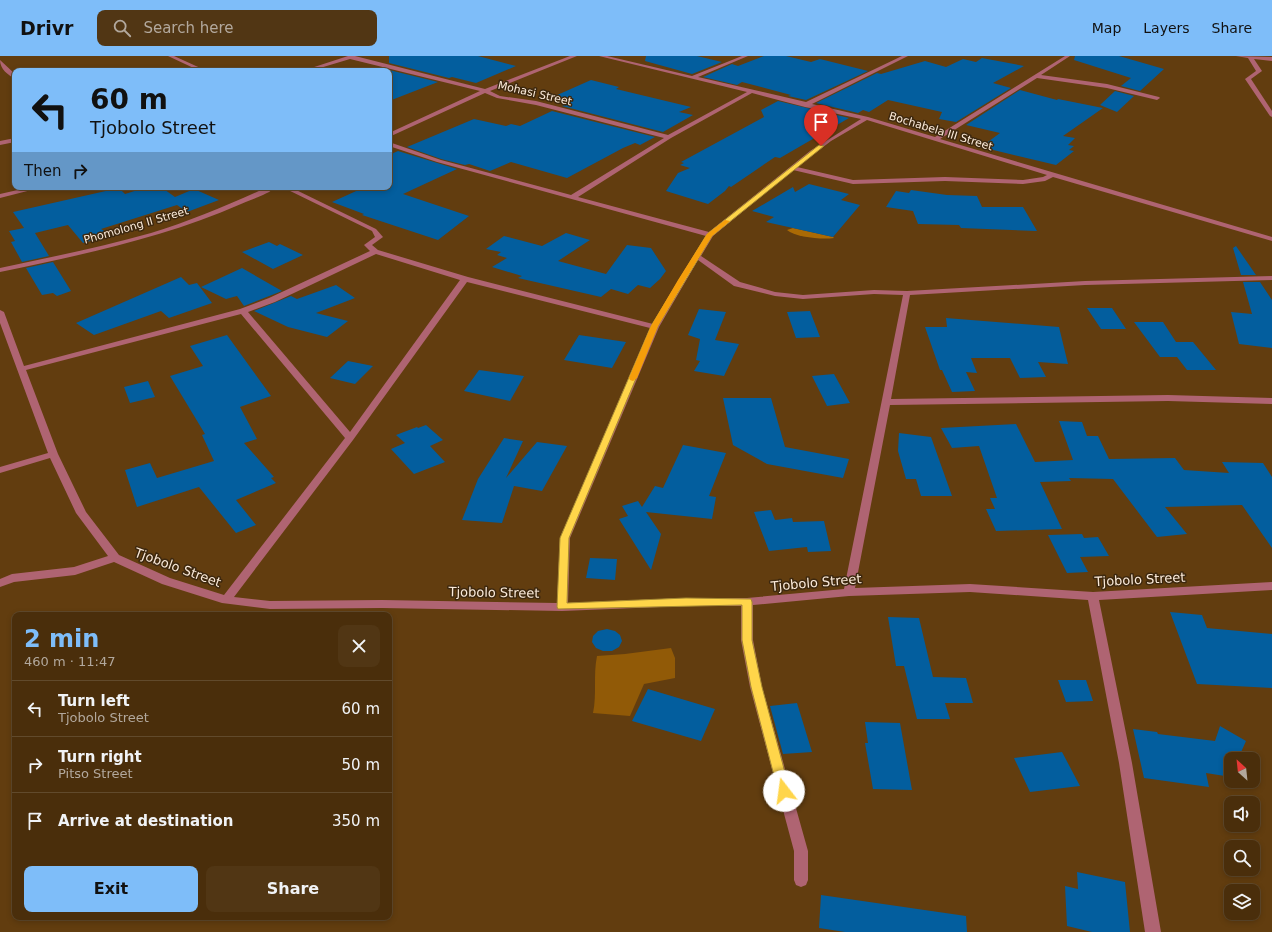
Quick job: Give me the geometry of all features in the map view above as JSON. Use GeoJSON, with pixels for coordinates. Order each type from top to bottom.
{"type":"FeatureCollection","features":[{"type":"Feature","properties":{"kind":"street"},"geometry":{"type":"LineString","coordinates":[[170,56],[197,68]]}},
{"type":"Feature","properties":{"kind":"street"},"geometry":{"type":"LineString","coordinates":[[392,133],[485,91],[575,56]]}},
{"type":"Feature","properties":{"kind":"street","name":"Bochabela III Street"},"geometry":{"type":"LineString","coordinates":[[601,56],[752,91],[805,105],[866,118],[1052,175],[1272,239]]}},
{"type":"Feature","properties":{"kind":"street"},"geometry":{"type":"LineString","coordinates":[[693,77],[746,56]]}},
{"type":"Feature","properties":{"kind":"street"},"geometry":{"type":"LineString","coordinates":[[805,105],[906,56]]}},
{"type":"Feature","properties":{"kind":"street"},"geometry":{"type":"LineString","coordinates":[[936,139],[1068,56]]}},
{"type":"Feature","properties":{"kind":"street"},"geometry":{"type":"LineString","coordinates":[[1238,56],[1272,59]]}},
{"type":"Feature","properties":{"kind":"street"},"geometry":{"type":"LineString","coordinates":[[315,68],[351,57]]}},
{"type":"Feature","properties":{"kind":"street","name":"Mohasi Street"},"geometry":{"type":"LineString","coordinates":[[351,57],[485,91],[499,97],[536,103],[669,137]]}},
{"type":"Feature","properties":{"kind":"street"},"geometry":{"type":"LineString","coordinates":[[1250,57],[1259,70],[1248,79],[1272,115]]}},
{"type":"Feature","properties":{"kind":"street"},"geometry":{"type":"LineString","coordinates":[[0,62],[12,75]]}},
{"type":"Feature","properties":{"kind":"street"},"geometry":{"type":"LineString","coordinates":[[1037,76],[1107,86],[1157,98]]}},
{"type":"Feature","properties":{"kind":"street"},"geometry":{"type":"LineString","coordinates":[[571,198],[669,137],[752,91]]}},
{"type":"Feature","properties":{"kind":"street"},"geometry":{"type":"LineString","coordinates":[[562,607],[565,538],[655,326],[710,235],[792,168],[829,140],[866,118]]}},
{"type":"Feature","properties":{"kind":"street"},"geometry":{"type":"LineString","coordinates":[[0,143],[12,141]]}},
{"type":"Feature","properties":{"kind":"street"},"geometry":{"type":"LineString","coordinates":[[392,145],[439,161],[710,235]]}},
{"type":"Feature","properties":{"kind":"street"},"geometry":{"type":"LineString","coordinates":[[792,168],[854,182],[945,179],[1023,182],[1045,180],[1052,175]]}},
{"type":"Feature","properties":{"kind":"street"},"geometry":{"type":"LineString","coordinates":[[0,196],[27,190]]}},
{"type":"Feature","properties":{"kind":"street","name":"Phomolong II Street"},"geometry":{"type":"LineString","coordinates":[[0,270],[62,257],[154,234],[224,209],[266,190]]}},
{"type":"Feature","properties":{"kind":"street"},"geometry":{"type":"LineString","coordinates":[[291,190],[374,230],[379,237],[368,245],[375,252],[464,278],[655,326]]}},
{"type":"Feature","properties":{"kind":"street"},"geometry":{"type":"LineString","coordinates":[[21,369],[243,311],[272,300],[375,252]]}},
{"type":"Feature","properties":{"kind":"street"},"geometry":{"type":"LineString","coordinates":[[697,256],[737,284],[775,294],[802,297],[834,296],[874,292],[907,293],[1085,283],[1272,278]]}},
{"type":"Feature","properties":{"kind":"street"},"geometry":{"type":"LineString","coordinates":[[226,600],[350,438],[464,278]]}},
{"type":"Feature","properties":{"kind":"street"},"geometry":{"type":"LineString","coordinates":[[849,592],[907,293]]}},
{"type":"Feature","properties":{"kind":"street"},"geometry":{"type":"LineString","coordinates":[[243,311],[350,438]]}},
{"type":"Feature","properties":{"kind":"street","name":"Tjobolo Street"},"geometry":{"type":"LineString","coordinates":[[0,312],[53,454],[81,513],[115,558],[166,581],[226,600],[270,605],[382,604],[562,607],[686,602],[747,602],[849,592],[970,588],[1093,596],[1272,586]]}},
{"type":"Feature","properties":{"kind":"street"},"geometry":{"type":"LineString","coordinates":[[886,402],[1168,398],[1272,401]]}},
{"type":"Feature","properties":{"kind":"street"},"geometry":{"type":"LineString","coordinates":[[0,470],[53,454]]}},
{"type":"Feature","properties":{"kind":"street"},"geometry":{"type":"LineString","coordinates":[[0,583],[12,578],[75,571],[115,558]]}},
{"type":"Feature","properties":{"kind":"street"},"geometry":{"type":"LineString","coordinates":[[1093,596],[1113,692],[1142,856],[1153,932]]}},
{"type":"Feature","properties":{"kind":"street"},"geometry":{"type":"LineString","coordinates":[[747,602],[747,640],[756,687],[801,850],[801,880]]}},
{"type":"Feature","properties":{"kind":"shaded area"},"geometry":{"type":"Polygon","coordinates":[[[793,228],[834,238],[823,239],[809,237],[787,230],[793,228]]]}},
{"type":"Feature","properties":{"kind":"shaded area"},"geometry":{"type":"Polygon","coordinates":[[[671,648],[675,658],[675,678],[644,684],[630,716],[593,713],[597,656],[671,648]]]}},
{"type":"Feature","properties":{"kind":"building"},"geometry":{"type":"Polygon","coordinates":[[[389,56],[478,56],[516,66],[476,83],[389,63],[389,56]]]}},
{"type":"Feature","properties":{"kind":"building"},"geometry":{"type":"Polygon","coordinates":[[[646,56],[697,56],[722,62],[692,74],[645,61],[646,56]]]}},
{"type":"Feature","properties":{"kind":"building"},"geometry":{"type":"Polygon","coordinates":[[[764,56],[786,56],[811,62],[820,59],[868,71],[806,100],[742,82],[737,85],[703,77],[732,64],[738,66],[764,56]]]}},
{"type":"Feature","properties":{"kind":"building"},"geometry":{"type":"Polygon","coordinates":[[[1075,56],[1119,56],[1164,69],[1140,91],[1121,86],[1131,78],[1074,60],[1075,56]]]}},
{"type":"Feature","properties":{"kind":"building"},"geometry":{"type":"Polygon","coordinates":[[[982,58],[1024,66],[993,83],[1011,88],[956,122],[939,119],[942,112],[888,100],[869,112],[863,110],[858,113],[816,103],[877,73],[881,74],[925,61],[946,67],[963,59],[976,62],[982,58]]]}},
{"type":"Feature","properties":{"kind":"building"},"geometry":{"type":"Polygon","coordinates":[[[392,71],[438,82],[392,100],[392,71]]]}},
{"type":"Feature","properties":{"kind":"building"},"geometry":{"type":"Polygon","coordinates":[[[591,80],[619,87],[616,89],[691,107],[679,112],[693,115],[663,132],[562,106],[569,103],[553,98],[558,97],[555,96],[591,80]]]}},
{"type":"Feature","properties":{"kind":"building"},"geometry":{"type":"Polygon","coordinates":[[[1020,90],[1057,100],[1103,108],[1063,136],[1075,138],[1068,145],[1074,146],[1069,150],[1074,151],[1056,165],[981,147],[1000,133],[966,125],[1020,90]]]}},
{"type":"Feature","properties":{"kind":"building"},"geometry":{"type":"Polygon","coordinates":[[[1115,91],[1134,96],[1117,112],[1100,105],[1115,91]]]}},
{"type":"Feature","properties":{"kind":"building"},"geometry":{"type":"Polygon","coordinates":[[[778,101],[849,118],[780,158],[775,157],[731,187],[729,186],[708,204],[666,191],[678,173],[690,168],[680,165],[684,163],[681,162],[764,117],[761,110],[778,101]]]}},
{"type":"Feature","properties":{"kind":"building"},"geometry":{"type":"Polygon","coordinates":[[[552,111],[655,137],[640,145],[635,143],[623,148],[567,178],[511,162],[490,171],[469,164],[465,165],[441,159],[407,147],[474,119],[506,126],[511,124],[520,126],[552,111]]]}},
{"type":"Feature","properties":{"kind":"building"},"geometry":{"type":"Polygon","coordinates":[[[398,151],[457,169],[403,194],[469,216],[438,240],[362,215],[364,214],[332,202],[358,190],[392,190],[392,154],[398,151]]]}},
{"type":"Feature","properties":{"kind":"building"},"geometry":{"type":"Polygon","coordinates":[[[809,184],[849,194],[841,200],[860,205],[833,237],[766,222],[774,217],[752,211],[793,187],[795,192],[809,184]]]}},
{"type":"Feature","properties":{"kind":"building"},"geometry":{"type":"Polygon","coordinates":[[[110,190],[121,190],[125,194],[138,190],[165,190],[175,197],[192,190],[196,190],[219,200],[187,212],[177,205],[101,229],[112,235],[83,243],[68,225],[35,233],[49,256],[22,262],[11,242],[15,241],[9,231],[24,228],[13,212],[110,190]]]}},
{"type":"Feature","properties":{"kind":"building"},"geometry":{"type":"Polygon","coordinates":[[[911,190],[947,195],[977,196],[982,207],[1023,207],[1037,231],[961,228],[959,225],[918,224],[913,211],[886,207],[896,191],[909,193],[911,190]]]}},
{"type":"Feature","properties":{"kind":"building"},"geometry":{"type":"Polygon","coordinates":[[[566,233],[590,240],[558,261],[606,274],[627,245],[651,248],[666,271],[650,288],[638,285],[628,294],[611,289],[601,297],[518,278],[522,276],[492,267],[507,258],[497,255],[501,252],[486,249],[504,236],[542,246],[566,233]]]}},
{"type":"Feature","properties":{"kind":"building"},"geometry":{"type":"Polygon","coordinates":[[[269,242],[277,246],[280,244],[303,255],[273,269],[242,252],[269,242]]]}},
{"type":"Feature","properties":{"kind":"building"},"geometry":{"type":"Polygon","coordinates":[[[1236,246],[1256,275],[1241,275],[1233,248],[1236,246]]]}},
{"type":"Feature","properties":{"kind":"building"},"geometry":{"type":"Polygon","coordinates":[[[53,262],[71,291],[57,296],[53,293],[42,295],[26,268],[53,262]]]}},
{"type":"Feature","properties":{"kind":"building"},"geometry":{"type":"Polygon","coordinates":[[[242,268],[282,291],[244,306],[237,296],[226,299],[201,287],[242,268]]]}},
{"type":"Feature","properties":{"kind":"building"},"geometry":{"type":"Polygon","coordinates":[[[181,277],[189,285],[197,283],[212,303],[169,318],[161,311],[94,335],[76,323],[181,277]]]}},
{"type":"Feature","properties":{"kind":"building"},"geometry":{"type":"Polygon","coordinates":[[[1243,282],[1260,282],[1272,300],[1272,348],[1239,344],[1231,312],[1252,314],[1243,282]]]}},
{"type":"Feature","properties":{"kind":"building"},"geometry":{"type":"Polygon","coordinates":[[[336,285],[355,298],[316,313],[348,321],[327,337],[288,327],[254,311],[291,296],[297,299],[336,285]]]}},
{"type":"Feature","properties":{"kind":"building"},"geometry":{"type":"Polygon","coordinates":[[[1087,308],[1112,308],[1126,329],[1101,329],[1087,308]]]}},
{"type":"Feature","properties":{"kind":"building"},"geometry":{"type":"Polygon","coordinates":[[[699,309],[726,312],[715,340],[739,344],[724,376],[694,371],[700,361],[696,360],[700,339],[688,335],[699,309]]]}},
{"type":"Feature","properties":{"kind":"building"},"geometry":{"type":"Polygon","coordinates":[[[810,311],[820,337],[796,338],[787,312],[810,311]]]}},
{"type":"Feature","properties":{"kind":"building"},"geometry":{"type":"Polygon","coordinates":[[[946,318],[1059,327],[1068,364],[1038,362],[1046,377],[1020,378],[1010,358],[971,358],[977,373],[966,372],[975,391],[952,392],[942,370],[940,370],[925,327],[947,327],[946,318]]]}},
{"type":"Feature","properties":{"kind":"building"},"geometry":{"type":"Polygon","coordinates":[[[1134,322],[1163,322],[1176,342],[1193,342],[1216,370],[1187,370],[1177,357],[1160,357],[1134,322]]]}},
{"type":"Feature","properties":{"kind":"building"},"geometry":{"type":"Polygon","coordinates":[[[227,335],[271,396],[240,407],[257,439],[244,443],[274,477],[271,478],[276,483],[236,500],[256,525],[236,533],[199,487],[137,507],[125,470],[150,463],[157,478],[214,461],[202,435],[205,434],[170,376],[203,366],[190,346],[227,335]]]}},
{"type":"Feature","properties":{"kind":"building"},"geometry":{"type":"Polygon","coordinates":[[[579,335],[626,342],[612,368],[564,360],[579,335]]]}},
{"type":"Feature","properties":{"kind":"building"},"geometry":{"type":"Polygon","coordinates":[[[348,361],[373,366],[355,384],[330,378],[348,361]]]}},
{"type":"Feature","properties":{"kind":"building"},"geometry":{"type":"Polygon","coordinates":[[[479,370],[524,376],[510,401],[464,391],[479,370]]]}},
{"type":"Feature","properties":{"kind":"building"},"geometry":{"type":"Polygon","coordinates":[[[834,374],[850,403],[827,406],[812,376],[834,374]]]}},
{"type":"Feature","properties":{"kind":"building"},"geometry":{"type":"Polygon","coordinates":[[[148,381],[155,397],[130,403],[124,387],[148,381]]]}},
{"type":"Feature","properties":{"kind":"building"},"geometry":{"type":"Polygon","coordinates":[[[723,398],[771,398],[785,447],[849,459],[843,478],[767,464],[733,445],[723,398]]]}},
{"type":"Feature","properties":{"kind":"building"},"geometry":{"type":"Polygon","coordinates":[[[1059,421],[1082,422],[1087,436],[1098,436],[1109,459],[1175,458],[1184,470],[1229,473],[1222,462],[1263,463],[1272,477],[1272,548],[1242,505],[1165,507],[1187,534],[1157,537],[1113,479],[1069,478],[1071,481],[1040,482],[1062,529],[996,531],[986,509],[995,509],[990,498],[997,498],[979,446],[952,448],[941,428],[1016,424],[1035,462],[1073,460],[1059,421]]]}},
{"type":"Feature","properties":{"kind":"building"},"geometry":{"type":"Polygon","coordinates":[[[426,425],[443,440],[430,446],[445,462],[414,474],[391,449],[405,443],[396,435],[426,425]]]}},
{"type":"Feature","properties":{"kind":"building"},"geometry":{"type":"Polygon","coordinates":[[[899,433],[931,437],[952,496],[921,496],[916,479],[906,479],[898,451],[899,433]]]}},
{"type":"Feature","properties":{"kind":"building"},"geometry":{"type":"Polygon","coordinates":[[[504,438],[523,441],[506,478],[537,442],[567,446],[542,491],[514,486],[502,523],[462,520],[478,479],[504,438]]]}},
{"type":"Feature","properties":{"kind":"building"},"geometry":{"type":"Polygon","coordinates":[[[683,445],[726,453],[709,496],[716,497],[712,519],[646,512],[661,534],[651,570],[619,519],[628,516],[622,506],[638,501],[642,507],[655,486],[663,488],[683,445]]]}},
{"type":"Feature","properties":{"kind":"building"},"geometry":{"type":"Polygon","coordinates":[[[771,510],[775,520],[792,518],[793,522],[824,521],[831,551],[808,552],[807,547],[769,551],[754,512],[771,510]]]}},
{"type":"Feature","properties":{"kind":"building"},"geometry":{"type":"Polygon","coordinates":[[[1082,534],[1084,538],[1098,537],[1109,556],[1080,557],[1088,572],[1067,573],[1048,535],[1082,534]]]}},
{"type":"Feature","properties":{"kind":"building"},"geometry":{"type":"Polygon","coordinates":[[[590,558],[617,559],[615,580],[586,578],[590,558]]]}},
{"type":"Feature","properties":{"kind":"building"},"geometry":{"type":"Polygon","coordinates":[[[1170,612],[1202,615],[1207,628],[1272,634],[1272,688],[1197,684],[1170,612]]]}},
{"type":"Feature","properties":{"kind":"building"},"geometry":{"type":"Polygon","coordinates":[[[888,617],[919,618],[933,677],[966,678],[973,703],[945,703],[950,719],[917,719],[904,666],[896,666],[888,617]]]}},
{"type":"Feature","properties":{"kind":"building"},"geometry":{"type":"Polygon","coordinates":[[[607,629],[615,631],[620,635],[622,641],[619,647],[612,651],[603,651],[596,648],[592,642],[593,636],[598,631],[607,629]]]}},
{"type":"Feature","properties":{"kind":"building"},"geometry":{"type":"Polygon","coordinates":[[[1058,680],[1086,680],[1093,701],[1066,702],[1058,680]]]}},
{"type":"Feature","properties":{"kind":"building"},"geometry":{"type":"Polygon","coordinates":[[[648,689],[715,709],[701,741],[632,721],[648,689]]]}},
{"type":"Feature","properties":{"kind":"building"},"geometry":{"type":"Polygon","coordinates":[[[797,703],[812,752],[783,754],[770,706],[797,703]]]}},
{"type":"Feature","properties":{"kind":"building"},"geometry":{"type":"Polygon","coordinates":[[[865,722],[900,723],[912,790],[873,789],[865,743],[868,743],[865,722]]]}},
{"type":"Feature","properties":{"kind":"building"},"geometry":{"type":"Polygon","coordinates":[[[1220,726],[1246,741],[1241,752],[1224,752],[1224,776],[1206,773],[1209,787],[1144,778],[1133,729],[1157,732],[1158,734],[1215,741],[1220,726]]]}},
{"type":"Feature","properties":{"kind":"building"},"geometry":{"type":"Polygon","coordinates":[[[1062,752],[1080,786],[1030,792],[1014,758],[1062,752]]]}},
{"type":"Feature","properties":{"kind":"building"},"geometry":{"type":"Polygon","coordinates":[[[1077,872],[1125,882],[1130,932],[1092,932],[1067,926],[1065,886],[1078,889],[1077,872]]]}},
{"type":"Feature","properties":{"kind":"building"},"geometry":{"type":"Polygon","coordinates":[[[821,895],[966,916],[967,932],[845,932],[819,928],[821,895]]]}},
{"type":"Feature","properties":{"kind":"slow traffic"},"geometry":{"type":"LineString","coordinates":[[633,378],[655,326],[682,280],[710,235],[727,221]]}},
{"type":"Feature","properties":{"kind":"route"},"geometry":{"type":"LineString","coordinates":[[784,791],[756,687],[747,640],[747,602],[686,602],[562,607],[565,538],[655,326],[710,235],[821,146]]}}]}
